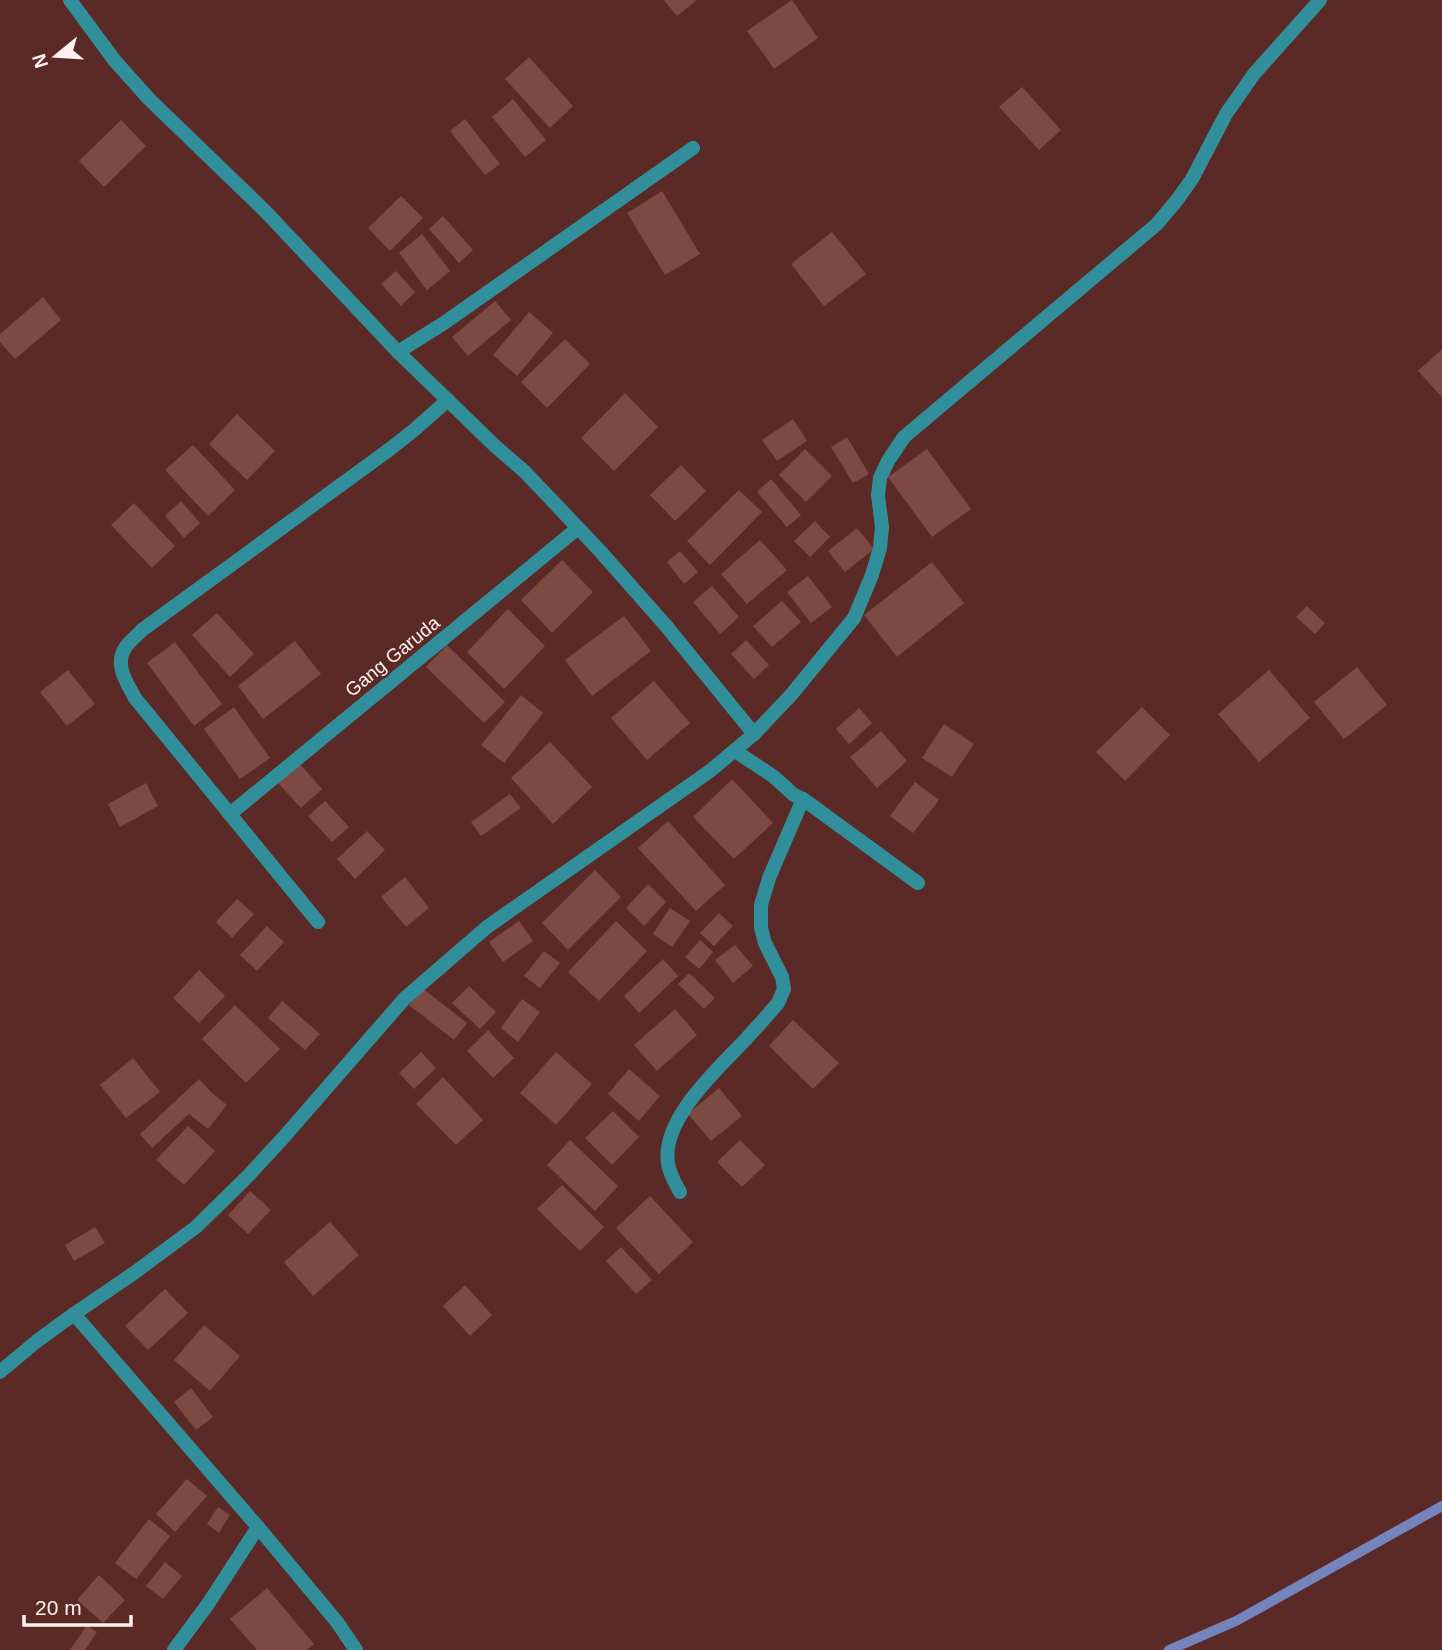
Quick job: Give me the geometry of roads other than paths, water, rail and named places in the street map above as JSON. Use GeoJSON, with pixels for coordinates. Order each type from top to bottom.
{"type":"FeatureCollection","features":[{"type":"Feature","properties":{"kind":"street"},"geometry":{"type":"LineString","coordinates":[[70,0],[115,61],[149,99],[265,211],[398,352],[525,472],[578,528],[667,627],[754,734]]}},
{"type":"Feature","properties":{"kind":"street"},"geometry":{"type":"LineString","coordinates":[[0,1372],[37,1341],[196,1227],[283,1138],[405,998],[487,927],[735,751],[754,734],[791,695],[853,618],[872,575],[880,548],[880,478],[904,437],[1157,224],[1192,180],[1226,114],[1254,74],[1320,0]]}},
{"type":"Feature","properties":{"kind":"street"},"geometry":{"type":"LineString","coordinates":[[398,352],[444,323],[692,148]]}},
{"type":"Feature","properties":{"kind":"street"},"geometry":{"type":"LineString","coordinates":[[318,922],[135,698],[123,675],[121,660],[125,647],[142,630],[406,437],[448,400]]}},
{"type":"Feature","properties":{"kind":"street","name":"Gang Garuda"},"geometry":{"type":"LineString","coordinates":[[230,814],[578,528]]}},
{"type":"Feature","properties":{"kind":"street"},"geometry":{"type":"LineString","coordinates":[[735,751],[918,883]]}},
{"type":"Feature","properties":{"kind":"street"},"geometry":{"type":"LineString","coordinates":[[680,1192],[667,1161],[676,1124],[692,1097],[778,1003],[784,989],[782,977],[765,943],[761,928],[761,905],[769,878],[803,799]]}},
{"type":"Feature","properties":{"kind":"street"},"geometry":{"type":"LineString","coordinates":[[74,1314],[258,1527],[337,1622],[356,1650]]}},
{"type":"Feature","properties":{"kind":"street"},"geometry":{"type":"LineString","coordinates":[[174,1650],[208,1604],[258,1527]]}},
{"type":"Feature","properties":{"kind":"waterway"},"geometry":{"type":"LineString","coordinates":[[1169,1650],[1236,1621],[1442,1506]]}}]}
